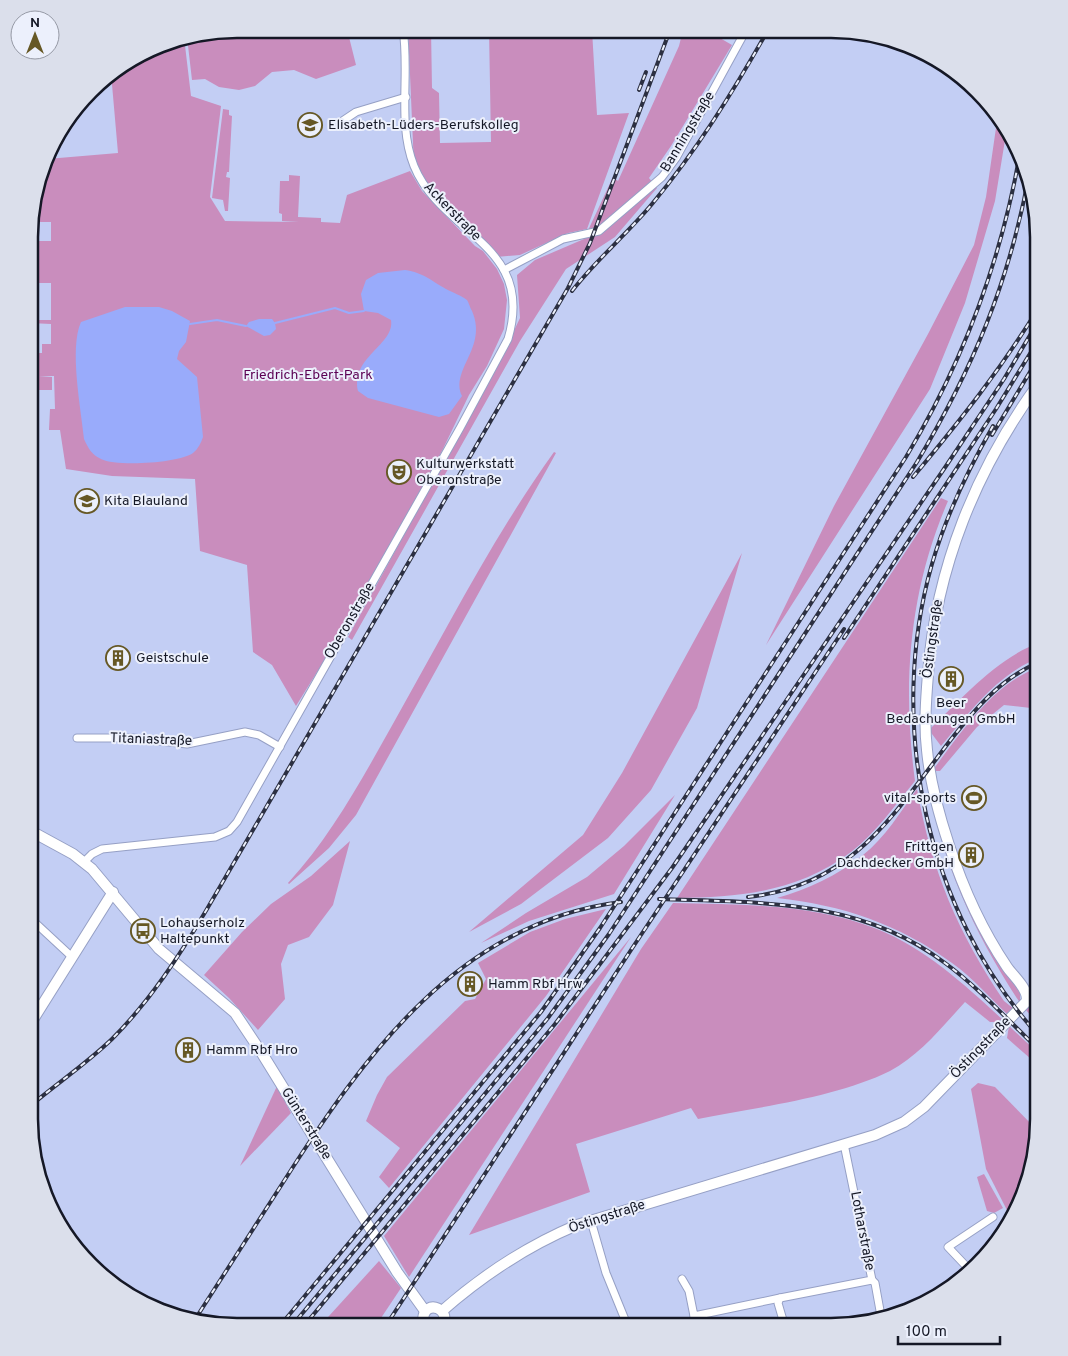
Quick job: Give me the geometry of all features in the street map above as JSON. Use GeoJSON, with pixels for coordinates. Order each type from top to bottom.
{"type":"FeatureCollection","features":[{"type":"Feature","properties":{"kind":"street","name":"Ackerstraße"},"geometry":{"type":"LineString","coordinates":[[404,38],[408,145],[419,176],[432,195],[485,245],[504,270]]}},
{"type":"Feature","properties":{"kind":"street","name":"Banningstraße"},"geometry":{"type":"LineString","coordinates":[[504,270],[563,239],[599,231],[662,177],[676,158],[742,38]]}},
{"type":"Feature","properties":{"kind":"street"},"geometry":{"type":"LineString","coordinates":[[341,122],[356,112],[406,97]]}},
{"type":"Feature","properties":{"kind":"street","name":"Oberonstraße"},"geometry":{"type":"LineString","coordinates":[[84,862],[92,854],[102,849],[215,837],[229,831],[237,822],[502,352],[508,339],[513,314],[512,292],[504,270]]}},
{"type":"Feature","properties":{"kind":"street","name":"Östingstraße"},"geometry":{"type":"LineString","coordinates":[[442,1311],[466,1290],[543,1239],[591,1221],[886,1131],[908,1119],[935,1096],[1028,999],[1026,992],[1007,967],[983,927],[948,844],[928,757],[926,701],[932,634],[952,544],[998,446],[1030,397]]}},
{"type":"Feature","properties":{"kind":"street","name":"Titaniastraße"},"geometry":{"type":"LineString","coordinates":[[78,738],[133,738],[187,744],[246,732],[259,735],[280,747]]}},
{"type":"Feature","properties":{"kind":"street","name":"Günterstraße"},"geometry":{"type":"LineString","coordinates":[[38,835],[84,862],[113,892],[166,956],[225,1003],[241,1021],[397,1272],[425,1310]]}},
{"type":"Feature","properties":{"kind":"street"},"geometry":{"type":"LineString","coordinates":[[38,1011],[113,892]]}},
{"type":"Feature","properties":{"kind":"street"},"geometry":{"type":"LineString","coordinates":[[38,925],[71,956]]}},
{"type":"Feature","properties":{"kind":"street","name":"Lotharstraße"},"geometry":{"type":"LineString","coordinates":[[844,1144],[880,1313]]}},
{"type":"Feature","properties":{"kind":"street"},"geometry":{"type":"LineString","coordinates":[[966,1266],[948,1247],[993,1217]]}},
{"type":"Feature","properties":{"kind":"street"},"geometry":{"type":"LineString","coordinates":[[591,1221],[606,1273],[624,1318]]}},
{"type":"Feature","properties":{"kind":"street"},"geometry":{"type":"LineString","coordinates":[[682,1279],[689,1291],[694,1316],[872,1280]]}},
{"type":"Feature","properties":{"kind":"street"},"geometry":{"type":"LineString","coordinates":[[780,1298],[778,1302],[782,1318]]}},
{"type":"Feature","properties":{"kind":"street"},"geometry":{"type":"LineString","coordinates":[[424,1318],[425,1310],[434,1306],[442,1311],[445,1318]]}},
{"type":"Feature","properties":{"kind":"green space"},"geometry":{"type":"Polygon","coordinates":[[[349,38],[356,65],[316,79],[294,70],[272,72],[255,86],[239,90],[219,87],[205,79],[192,80],[188,43],[210,39],[349,38]]]}},
{"type":"Feature","properties":{"kind":"green space"},"geometry":{"type":"Polygon","coordinates":[[[408,38],[431,38],[432,88],[439,93],[440,143],[491,142],[489,38],[592,38],[597,115],[629,113],[587,229],[568,233],[520,255],[496,257],[432,195],[414,166],[408,38]]]}},
{"type":"Feature","properties":{"kind":"green space"},"geometry":{"type":"Polygon","coordinates":[[[681,38],[720,38],[732,45],[671,146],[649,178],[657,188],[615,237],[566,269],[520,341],[352,640],[348,637],[501,358],[520,318],[517,275],[535,260],[584,239],[613,177],[618,181],[681,38]]]}},
{"type":"Feature","properties":{"kind":"green space","name":"Friedrich-Ebert-Park"},"geometry":{"type":"Polygon","coordinates":[[[185,44],[191,96],[221,106],[210,197],[225,221],[299,222],[282,221],[282,214],[279,213],[280,181],[289,181],[289,175],[300,176],[298,217],[321,218],[321,222],[340,223],[347,195],[410,171],[422,191],[475,246],[483,251],[497,269],[504,284],[507,300],[504,329],[487,366],[469,395],[400,538],[296,706],[272,665],[253,652],[247,565],[200,551],[195,479],[112,476],[66,469],[60,430],[49,430],[50,409],[55,409],[54,376],[39,376],[52,377],[52,390],[38,390],[38,353],[42,353],[42,344],[51,344],[51,324],[38,323],[38,320],[51,320],[51,283],[38,283],[38,241],[51,241],[51,222],[39,222],[38,225],[41,197],[54,158],[118,153],[112,82],[148,58],[185,44]]]}},
{"type":"Feature","properties":{"kind":"green space"},"geometry":{"type":"Polygon","coordinates":[[[223,109],[229,110],[229,115],[232,116],[229,172],[227,172],[226,177],[230,178],[228,211],[225,211],[223,200],[212,198],[223,109]]]}},
{"type":"Feature","properties":{"kind":"green space"},"geometry":{"type":"Polygon","coordinates":[[[996,125],[1005,139],[995,201],[965,303],[930,389],[766,645],[834,506],[928,334],[974,245],[986,197],[996,125]]]}},
{"type":"Feature","properties":{"kind":"green space"},"geometry":{"type":"Polygon","coordinates":[[[554,452],[556,453],[356,815],[329,848],[289,884],[319,846],[346,806],[490,551],[510,517],[554,452]]]}},
{"type":"Feature","properties":{"kind":"green space"},"geometry":{"type":"Polygon","coordinates":[[[941,498],[948,501],[925,569],[912,638],[909,709],[915,781],[869,836],[851,852],[810,876],[790,884],[746,894],[677,898],[941,498]]]}},
{"type":"Feature","properties":{"kind":"green space"},"geometry":{"type":"Polygon","coordinates":[[[742,553],[697,708],[651,790],[608,838],[521,904],[469,932],[583,835],[622,773],[742,553]]]}},
{"type":"Feature","properties":{"kind":"green space"},"geometry":{"type":"Polygon","coordinates":[[[1030,647],[1030,662],[997,684],[973,708],[941,746],[929,730],[980,680],[1009,658],[1030,647]]]}},
{"type":"Feature","properties":{"kind":"green space"},"geometry":{"type":"Polygon","coordinates":[[[1030,671],[1030,708],[1004,705],[977,727],[940,771],[932,771],[979,711],[1006,685],[1030,671]]]}},
{"type":"Feature","properties":{"kind":"green space"},"geometry":{"type":"Polygon","coordinates":[[[927,778],[941,831],[1003,968],[1020,993],[1020,1003],[974,923],[962,895],[941,839],[927,778]]]}},
{"type":"Feature","properties":{"kind":"green space"},"geometry":{"type":"Polygon","coordinates":[[[917,789],[930,847],[949,900],[987,975],[1004,1001],[1014,1009],[1008,1015],[960,969],[911,937],[869,918],[847,911],[777,898],[822,881],[863,855],[886,832],[917,789]]]}},
{"type":"Feature","properties":{"kind":"green space"},"geometry":{"type":"Polygon","coordinates":[[[675,795],[614,894],[529,921],[481,943],[526,913],[587,877],[624,846],[675,795]]]}},
{"type":"Feature","properties":{"kind":"green space"},"geometry":{"type":"Polygon","coordinates":[[[350,841],[333,905],[309,937],[288,945],[281,964],[285,999],[258,1030],[229,998],[204,975],[242,932],[271,904],[311,876],[350,841]]]}},
{"type":"Feature","properties":{"kind":"green space"},"geometry":{"type":"Polygon","coordinates":[[[673,903],[776,907],[827,914],[852,920],[877,929],[912,946],[944,968],[1003,1020],[1001,1022],[990,1022],[965,1002],[930,1040],[911,1057],[890,1071],[868,1080],[796,1101],[698,1119],[691,1108],[576,1144],[590,1192],[469,1235],[641,949],[673,903]]]}},
{"type":"Feature","properties":{"kind":"green space"},"geometry":{"type":"Polygon","coordinates":[[[606,909],[546,996],[389,1188],[379,1177],[400,1148],[366,1121],[387,1077],[465,1001],[475,999],[486,979],[478,963],[530,932],[565,919],[606,909]]]}},
{"type":"Feature","properties":{"kind":"green space"},"geometry":{"type":"Polygon","coordinates":[[[631,937],[409,1277],[384,1236],[631,937]]]}},
{"type":"Feature","properties":{"kind":"green space"},"geometry":{"type":"Polygon","coordinates":[[[1030,1006],[1030,1015],[1025,1009],[1030,1006]]]}},
{"type":"Feature","properties":{"kind":"green space"},"geometry":{"type":"Polygon","coordinates":[[[1009,1026],[1030,1046],[1030,1058],[1007,1038],[1009,1026]]]}},
{"type":"Feature","properties":{"kind":"green space"},"geometry":{"type":"Polygon","coordinates":[[[978,1083],[995,1087],[1030,1123],[1027,1159],[1020,1184],[1008,1212],[986,1169],[971,1089],[978,1083]]]}},
{"type":"Feature","properties":{"kind":"green space"},"geometry":{"type":"Polygon","coordinates":[[[277,1086],[291,1113],[240,1166],[277,1086]]]}},
{"type":"Feature","properties":{"kind":"green space"},"geometry":{"type":"Polygon","coordinates":[[[984,1174],[1003,1208],[994,1213],[987,1211],[977,1177],[984,1174]]]}},
{"type":"Feature","properties":{"kind":"green space"},"geometry":{"type":"Polygon","coordinates":[[[379,1261],[401,1288],[381,1318],[327,1318],[379,1261]]]}},
{"type":"Feature","properties":{"kind":"water"},"geometry":{"type":"Polygon","coordinates":[[[405,270],[422,275],[467,300],[476,324],[476,336],[473,347],[461,377],[462,396],[449,414],[439,417],[368,398],[358,391],[358,379],[361,369],[366,360],[387,337],[391,320],[378,313],[364,311],[361,294],[366,280],[378,273],[405,270]]]}},
{"type":"Feature","properties":{"kind":"water"},"geometry":{"type":"Polygon","coordinates":[[[125,307],[159,307],[172,311],[190,321],[186,342],[179,351],[177,359],[197,377],[203,437],[193,453],[175,459],[148,463],[120,463],[101,459],[95,455],[84,439],[76,363],[76,347],[81,322],[125,307]]]}},
{"type":"Feature","properties":{"kind":"water"},"geometry":{"type":"Polygon","coordinates":[[[259,319],[272,319],[276,329],[270,335],[264,336],[246,326],[249,322],[259,319]]]}},
{"type":"Feature","properties":{"kind":"waterway"},"geometry":{"type":"LineString","coordinates":[[275,323],[335,308],[349,313],[364,311]]}},
{"type":"Feature","properties":{"kind":"waterway"},"geometry":{"type":"LineString","coordinates":[[190,324],[217,320],[246,326]]}},
{"type":"Feature","properties":{"kind":"railway"},"geometry":{"type":"LineString","coordinates":[[38,1100],[92,1057],[126,1024],[164,977],[207,909],[568,288],[590,243],[667,38]]}},
{"type":"Feature","properties":{"kind":"railway"},"geometry":{"type":"LineString","coordinates":[[572,291],[642,215],[684,163],[728,98],[763,38]]}},
{"type":"Feature","properties":{"kind":"railway"},"geometry":{"type":"LineString","coordinates":[[639,90],[646,72]]}},
{"type":"Feature","properties":{"kind":"railway"},"geometry":{"type":"LineString","coordinates":[[286,1318],[541,1012],[600,928],[906,457],[945,385],[977,310],[991,272],[1002,233],[1017,166]]}},
{"type":"Feature","properties":{"kind":"railway"},"geometry":{"type":"LineString","coordinates":[[298,1318],[548,1018],[609,934],[917,462],[955,393],[986,324],[1011,252],[1026,191]]}},
{"type":"Feature","properties":{"kind":"railway"},"geometry":{"type":"LineString","coordinates":[[913,477],[979,394],[1030,321]]}},
{"type":"Feature","properties":{"kind":"railway"},"geometry":{"type":"LineString","coordinates":[[310,1318],[555,1024],[672,868],[946,466],[1004,379],[1030,335]]}},
{"type":"Feature","properties":{"kind":"railway"},"geometry":{"type":"LineString","coordinates":[[844,638],[996,409],[1030,354]]}},
{"type":"Feature","properties":{"kind":"railway"},"geometry":{"type":"LineString","coordinates":[[992,435],[1030,372]]}},
{"type":"Feature","properties":{"kind":"railway"},"geometry":{"type":"LineString","coordinates":[[993,426],[958,493],[932,564],[919,625],[913,688],[916,751],[926,814],[943,874],[968,932],[1000,987],[1030,1025]]}},
{"type":"Feature","properties":{"kind":"railway"},"geometry":{"type":"LineString","coordinates":[[391,1318],[631,950],[844,629]]}},
{"type":"Feature","properties":{"kind":"railway"},"geometry":{"type":"LineString","coordinates":[[748,897],[784,890],[815,879],[842,863],[866,844],[888,821],[949,742],[989,696],[1012,677],[1030,666]]}},
{"type":"Feature","properties":{"kind":"railway"},"geometry":{"type":"LineString","coordinates":[[659,899],[771,904],[808,908],[843,915],[878,926],[912,942],[945,963],[982,994],[1030,1041]]}},
{"type":"Feature","properties":{"kind":"railway"},"geometry":{"type":"LineString","coordinates":[[198,1315],[315,1133],[384,1042],[422,1001],[465,966],[512,936],[564,915],[621,902]]}},
{"type":"Feature","properties":{"kind":"place","name":"Elisabeth-Lüders-Berufskolleg"},"geometry":{"type":"Point","coordinates":[310,125]}},
{"type":"Feature","properties":{"kind":"place","name":"Kulturwerkstatt Oberonstraße"},"geometry":{"type":"Point","coordinates":[399,472]}},
{"type":"Feature","properties":{"kind":"place","name":"Kita Blauland"},"geometry":{"type":"Point","coordinates":[87,501]}},
{"type":"Feature","properties":{"kind":"place","name":"Geistschule"},"geometry":{"type":"Point","coordinates":[118,658]}},
{"type":"Feature","properties":{"kind":"place","name":"Beer Bedachungen GmbH"},"geometry":{"type":"Point","coordinates":[951,679]}},
{"type":"Feature","properties":{"kind":"place","name":"vital-sports"},"geometry":{"type":"Point","coordinates":[974,798]}},
{"type":"Feature","properties":{"kind":"place","name":"Frittgen Dachdecker GmbH"},"geometry":{"type":"Point","coordinates":[971,855]}},
{"type":"Feature","properties":{"kind":"place","name":"Lohauserholz Haltepunkt"},"geometry":{"type":"Point","coordinates":[143,931]}},
{"type":"Feature","properties":{"kind":"place","name":"Hamm Rbf Hrw"},"geometry":{"type":"Point","coordinates":[470,984]}},
{"type":"Feature","properties":{"kind":"place","name":"Hamm Rbf Hro"},"geometry":{"type":"Point","coordinates":[188,1050]}}]}
